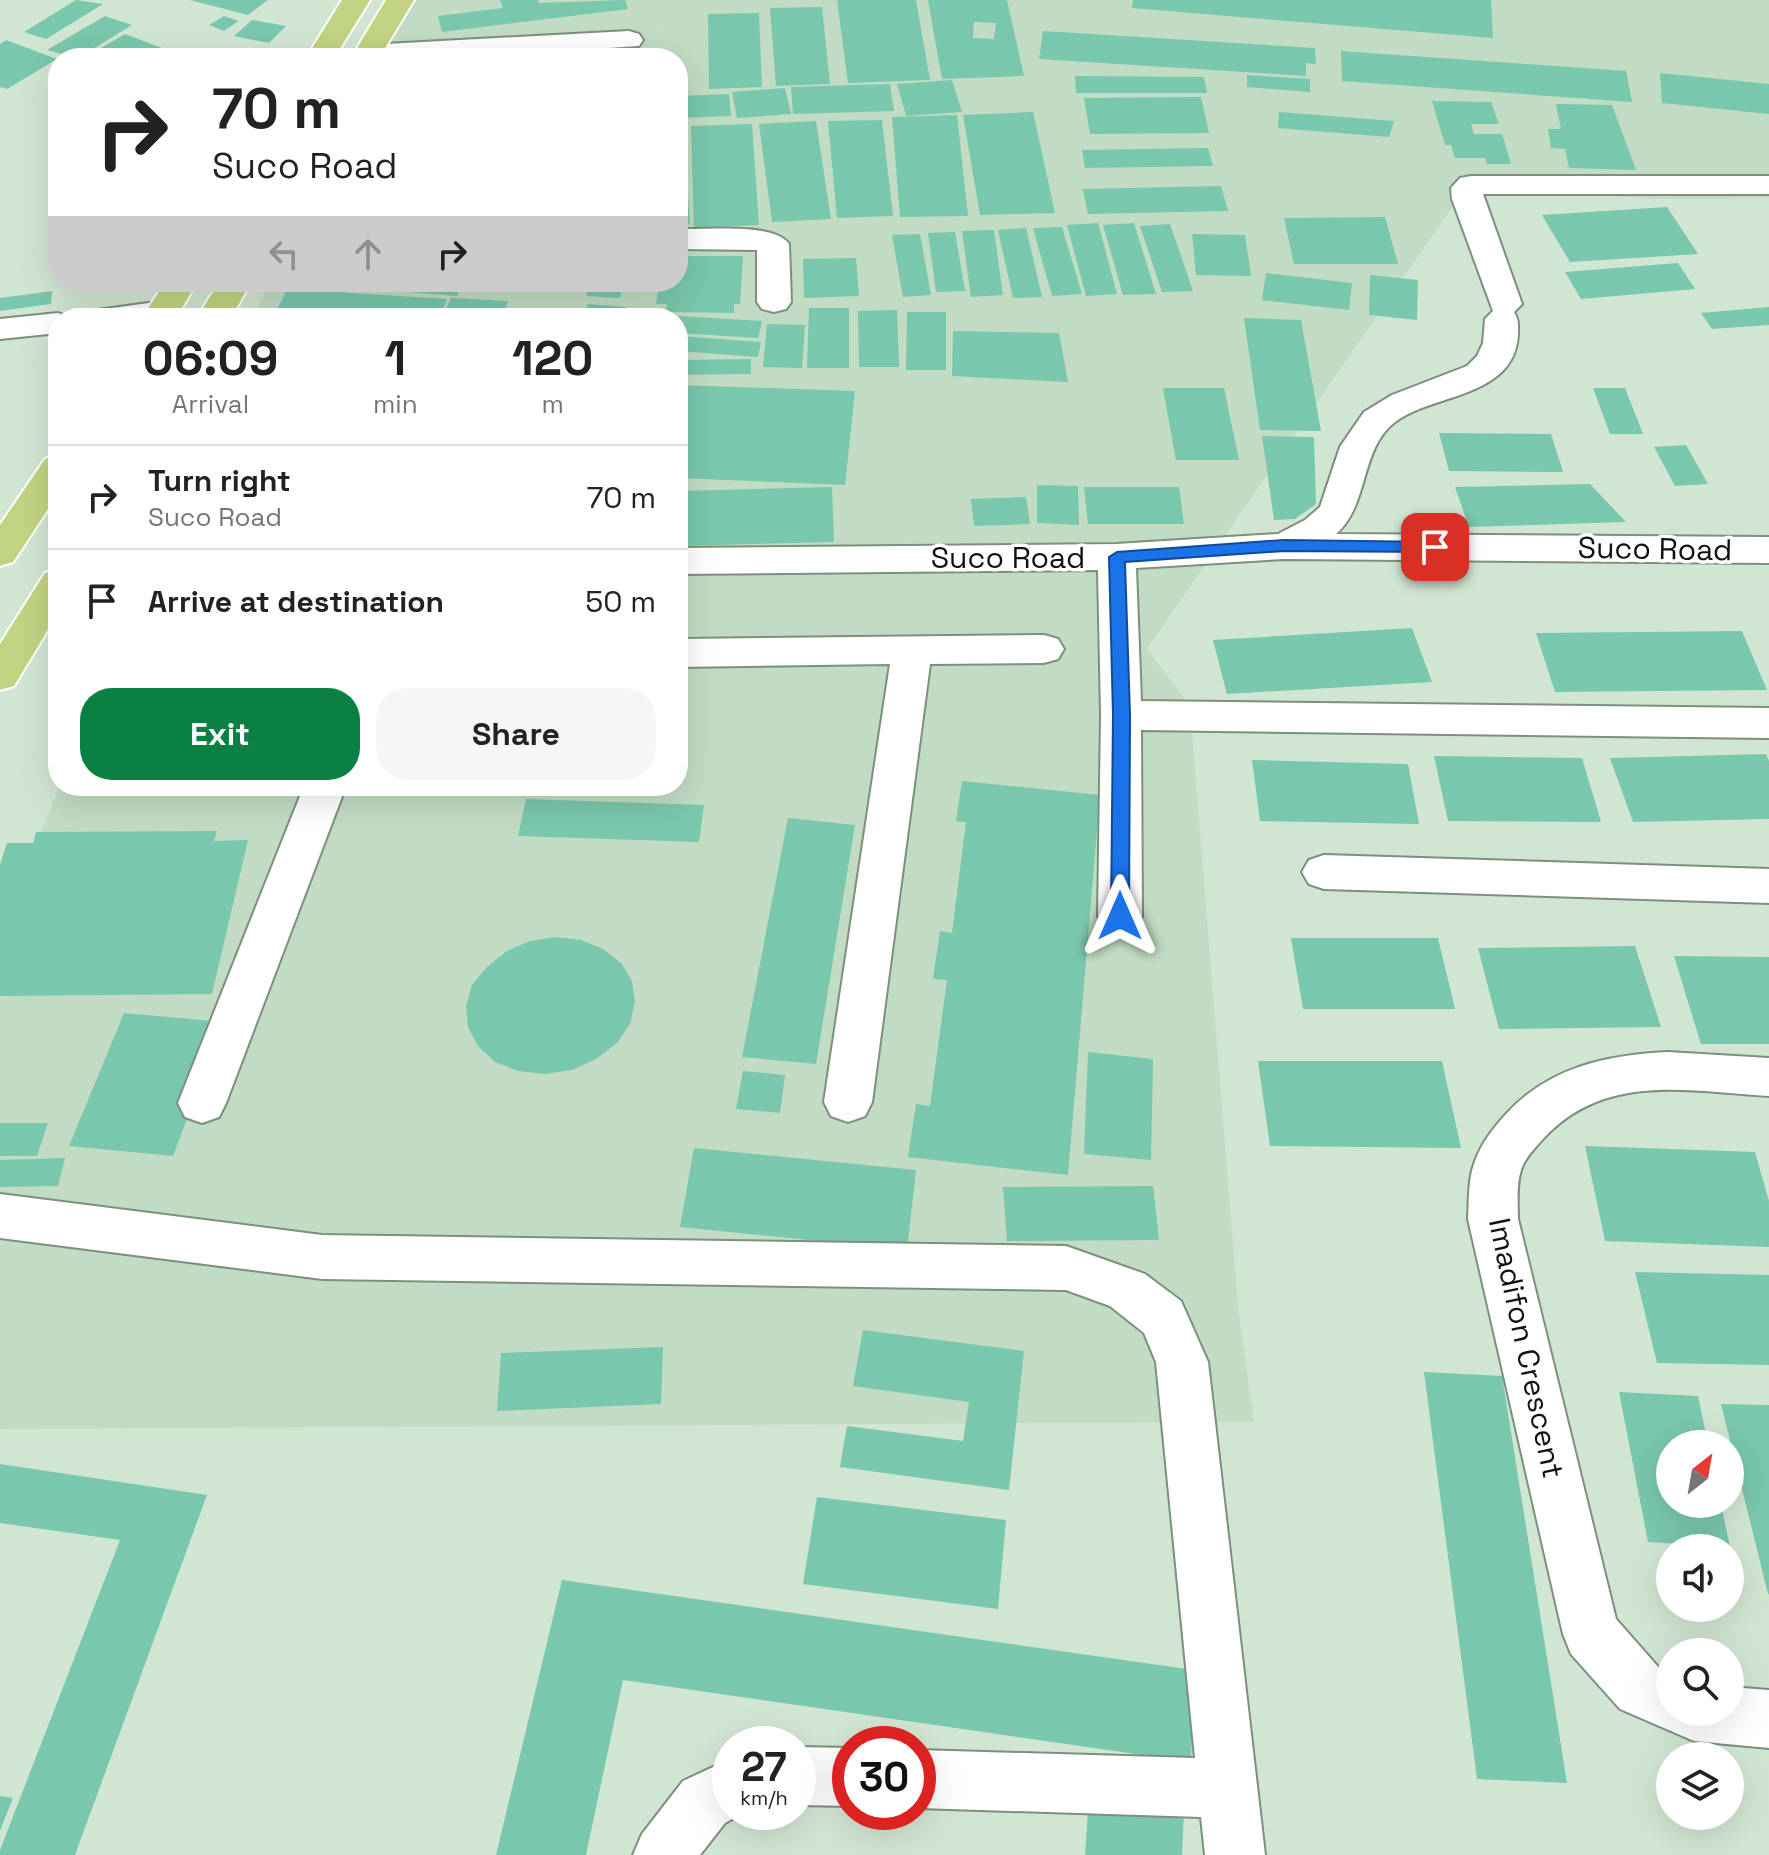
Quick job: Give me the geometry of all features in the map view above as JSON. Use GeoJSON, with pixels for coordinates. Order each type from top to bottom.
{"type":"FeatureCollection","features":[{"type":"Feature","properties":{"kind":"main road"},"geometry":{"type":"LineString","coordinates":[[326,48],[356,0]]}},
{"type":"Feature","properties":{"kind":"main road"},"geometry":{"type":"LineString","coordinates":[[371,48],[400,0]]}},
{"type":"Feature","properties":{"kind":"main road"},"geometry":{"type":"LineString","coordinates":[[0,553],[48,482]]}},
{"type":"Feature","properties":{"kind":"main road"},"geometry":{"type":"LineString","coordinates":[[0,676],[48,598]]}},
{"type":"Feature","properties":{"kind":"street"},"geometry":{"type":"LineString","coordinates":[[498,48],[629,40]]}},
{"type":"Feature","properties":{"kind":"street"},"geometry":{"type":"LineString","coordinates":[[1284,546],[1312,533],[1336,512],[1359,441],[1386,413],[1469,379],[1491,366],[1503,341],[1503,311],[1468,199],[1467,188],[1471,185],[1769,185]]}},
{"type":"Feature","properties":{"kind":"street"},"geometry":{"type":"LineString","coordinates":[[688,239],[766,240],[773,244],[774,302]]}},
{"type":"Feature","properties":{"kind":"street"},"geometry":{"type":"LineString","coordinates":[[0,329],[48,324]]}},
{"type":"Feature","properties":{"kind":"street","name":"Suco Road"},"geometry":{"type":"LineString","coordinates":[[688,561],[1117,557],[1284,546],[1769,550]]}},
{"type":"Feature","properties":{"kind":"street"},"geometry":{"type":"LineString","coordinates":[[1117,557],[1121,715],[1120,916]]}},
{"type":"Feature","properties":{"kind":"street"},"geometry":{"type":"LineString","coordinates":[[688,653],[1044,649]]}},
{"type":"Feature","properties":{"kind":"street"},"geometry":{"type":"LineString","coordinates":[[848,1102],[912,651]]}},
{"type":"Feature","properties":{"kind":"street"},"geometry":{"type":"LineString","coordinates":[[1121,715],[1769,723]]}},
{"type":"Feature","properties":{"kind":"street"},"geometry":{"type":"LineString","coordinates":[[202,1103],[321,796]]}},
{"type":"Feature","properties":{"kind":"street"},"geometry":{"type":"LineString","coordinates":[[1324,872],[1769,886]]}},
{"type":"Feature","properties":{"kind":"street","name":"Imadifon Crescent"},"geometry":{"type":"LineString","coordinates":[[1656,1696],[1640,1689],[1591,1634],[1493,1219],[1498,1163],[1526,1123],[1553,1100],[1588,1082],[1632,1070],[1769,1077]]}},
{"type":"Feature","properties":{"kind":"street"},"geometry":{"type":"LineString","coordinates":[[0,1216],[322,1257],[1066,1268],[1127,1290],[1163,1317],[1182,1362],[1235,1855]]}},
{"type":"Feature","properties":{"kind":"street"},"geometry":{"type":"LineString","coordinates":[[1744,1717],[1769,1719]]}},
{"type":"Feature","properties":{"kind":"street"},"geometry":{"type":"LineString","coordinates":[[936,1780],[1227,1788]]}},
{"type":"Feature","properties":{"kind":"street"},"geometry":{"type":"LineString","coordinates":[[663,1855],[704,1802],[712,1798]]}},
{"type":"Feature","properties":{"kind":"shaded area"},"geometry":{"type":"Polygon","coordinates":[[[415,0],[1769,0],[1769,198],[1658,199],[1466,187],[1147,649],[1190,706],[1238,1307],[1254,1422],[0,1429],[0,932],[56,796],[688,796],[688,308],[257,308],[265,292],[688,292],[688,48],[384,48],[415,0]]]}},
{"type":"Feature","properties":{"kind":"building"},"geometry":{"type":"Polygon","coordinates":[[[76,0],[103,4],[46,39],[24,32],[76,0]]]}},
{"type":"Feature","properties":{"kind":"building"},"geometry":{"type":"Polygon","coordinates":[[[190,0],[268,0],[248,15],[190,0]]]}},
{"type":"Feature","properties":{"kind":"building"},"geometry":{"type":"Polygon","coordinates":[[[500,0],[538,0],[539,3],[625,0],[628,9],[442,32],[438,16],[503,8],[500,0]]]}},
{"type":"Feature","properties":{"kind":"building"},"geometry":{"type":"Polygon","coordinates":[[[837,0],[916,0],[930,80],[848,83],[837,0]]]}},
{"type":"Feature","properties":{"kind":"building"},"geometry":{"type":"Polygon","coordinates":[[[928,0],[1007,0],[1024,76],[942,79],[928,0]],[[974,22],[973,38],[994,39],[996,23],[974,22]]]}},
{"type":"Feature","properties":{"kind":"building"},"geometry":{"type":"Polygon","coordinates":[[[1133,0],[1491,0],[1493,38],[1132,8],[1133,0]]]}},
{"type":"Feature","properties":{"kind":"building"},"geometry":{"type":"Polygon","coordinates":[[[822,7],[830,84],[776,86],[770,8],[822,7]]]}},
{"type":"Feature","properties":{"kind":"building"},"geometry":{"type":"Polygon","coordinates":[[[759,13],[762,87],[709,89],[708,14],[759,13]]]}},
{"type":"Feature","properties":{"kind":"building"},"geometry":{"type":"Polygon","coordinates":[[[105,16],[132,25],[94,48],[50,48],[105,16]]]}},
{"type":"Feature","properties":{"kind":"building"},"geometry":{"type":"Polygon","coordinates":[[[224,16],[239,21],[224,31],[209,25],[224,16]]]}},
{"type":"Feature","properties":{"kind":"building"},"geometry":{"type":"Polygon","coordinates":[[[252,20],[286,26],[269,43],[234,36],[252,20]]]}},
{"type":"Feature","properties":{"kind":"building"},"geometry":{"type":"Polygon","coordinates":[[[1043,31],[1315,48],[1316,64],[1306,63],[1306,76],[1039,59],[1043,31]]]}},
{"type":"Feature","properties":{"kind":"building"},"geometry":{"type":"Polygon","coordinates":[[[125,34],[162,48],[101,48],[125,34]]]}},
{"type":"Feature","properties":{"kind":"building"},"geometry":{"type":"Polygon","coordinates":[[[6,40],[48,56],[48,64],[7,89],[0,87],[0,44],[6,40]]]}},
{"type":"Feature","properties":{"kind":"building"},"geometry":{"type":"Polygon","coordinates":[[[1341,51],[1626,71],[1632,102],[1342,81],[1341,51]]]}},
{"type":"Feature","properties":{"kind":"building"},"geometry":{"type":"Polygon","coordinates":[[[1660,73],[1769,84],[1769,114],[1662,103],[1660,73]]]}},
{"type":"Feature","properties":{"kind":"building"},"geometry":{"type":"Polygon","coordinates":[[[1247,75],[1310,79],[1310,92],[1247,87],[1247,75]]]}},
{"type":"Feature","properties":{"kind":"building"},"geometry":{"type":"Polygon","coordinates":[[[1075,76],[1204,77],[1207,93],[1076,93],[1075,76]]]}},
{"type":"Feature","properties":{"kind":"building"},"geometry":{"type":"Polygon","coordinates":[[[952,80],[962,112],[906,116],[897,84],[952,80]]]}},
{"type":"Feature","properties":{"kind":"building"},"geometry":{"type":"Polygon","coordinates":[[[890,84],[894,111],[793,114],[791,87],[890,84]]]}},
{"type":"Feature","properties":{"kind":"building"},"geometry":{"type":"Polygon","coordinates":[[[785,88],[791,114],[737,118],[732,92],[785,88]]]}},
{"type":"Feature","properties":{"kind":"building"},"geometry":{"type":"Polygon","coordinates":[[[729,94],[731,116],[688,118],[688,96],[729,94]]]}},
{"type":"Feature","properties":{"kind":"building"},"geometry":{"type":"Polygon","coordinates":[[[1201,97],[1209,133],[1090,134],[1084,98],[1201,97]]]}},
{"type":"Feature","properties":{"kind":"building"},"geometry":{"type":"Polygon","coordinates":[[[1432,101],[1491,102],[1499,124],[1471,124],[1474,134],[1502,134],[1511,164],[1487,164],[1485,158],[1455,158],[1451,145],[1445,145],[1432,101]]]}},
{"type":"Feature","properties":{"kind":"building"},"geometry":{"type":"Polygon","coordinates":[[[1556,104],[1612,105],[1636,170],[1569,168],[1565,149],[1551,148],[1548,129],[1561,129],[1556,104]]]}},
{"type":"Feature","properties":{"kind":"building"},"geometry":{"type":"Polygon","coordinates":[[[1033,112],[1055,213],[980,215],[963,115],[1033,112]]]}},
{"type":"Feature","properties":{"kind":"building"},"geometry":{"type":"Polygon","coordinates":[[[1279,112],[1394,121],[1389,137],[1278,128],[1279,112]]]}},
{"type":"Feature","properties":{"kind":"building"},"geometry":{"type":"Polygon","coordinates":[[[957,115],[968,216],[900,217],[892,117],[957,115]]]}},
{"type":"Feature","properties":{"kind":"building"},"geometry":{"type":"Polygon","coordinates":[[[882,120],[893,216],[837,218],[828,121],[882,120]]]}},
{"type":"Feature","properties":{"kind":"building"},"geometry":{"type":"Polygon","coordinates":[[[816,121],[831,219],[772,222],[759,124],[816,121]]]}},
{"type":"Feature","properties":{"kind":"building"},"geometry":{"type":"Polygon","coordinates":[[[752,124],[759,225],[694,228],[691,126],[752,124]]]}},
{"type":"Feature","properties":{"kind":"building"},"geometry":{"type":"Polygon","coordinates":[[[1208,148],[1213,166],[1085,168],[1082,150],[1208,148]]]}},
{"type":"Feature","properties":{"kind":"building"},"geometry":{"type":"Polygon","coordinates":[[[1221,186],[1228,211],[1088,214],[1083,189],[1221,186]]]}},
{"type":"Feature","properties":{"kind":"building"},"geometry":{"type":"Polygon","coordinates":[[[1667,207],[1698,254],[1570,262],[1542,215],[1667,207]]]}},
{"type":"Feature","properties":{"kind":"building"},"geometry":{"type":"Polygon","coordinates":[[[1385,217],[1398,264],[1294,264],[1284,218],[1385,217]]]}},
{"type":"Feature","properties":{"kind":"building"},"geometry":{"type":"Polygon","coordinates":[[[1098,223],[1117,294],[1086,296],[1067,225],[1098,223]]]}},
{"type":"Feature","properties":{"kind":"building"},"geometry":{"type":"Polygon","coordinates":[[[1134,223],[1156,294],[1123,295],[1103,225],[1134,223]]]}},
{"type":"Feature","properties":{"kind":"building"},"geometry":{"type":"Polygon","coordinates":[[[1170,224],[1193,291],[1162,292],[1140,226],[1170,224]]]}},
{"type":"Feature","properties":{"kind":"building"},"geometry":{"type":"Polygon","coordinates":[[[1062,227],[1082,294],[1052,296],[1033,228],[1062,227]]]}},
{"type":"Feature","properties":{"kind":"building"},"geometry":{"type":"Polygon","coordinates":[[[1026,228],[1042,297],[1013,298],[998,230],[1026,228]]]}},
{"type":"Feature","properties":{"kind":"building"},"geometry":{"type":"Polygon","coordinates":[[[994,230],[1003,295],[971,297],[962,231],[994,230]]]}},
{"type":"Feature","properties":{"kind":"building"},"geometry":{"type":"Polygon","coordinates":[[[955,232],[965,291],[936,292],[928,233],[955,232]]]}},
{"type":"Feature","properties":{"kind":"building"},"geometry":{"type":"Polygon","coordinates":[[[920,234],[931,295],[903,297],[892,235],[920,234]]]}},
{"type":"Feature","properties":{"kind":"building"},"geometry":{"type":"Polygon","coordinates":[[[1192,234],[1245,235],[1251,276],[1196,275],[1192,234]]]}},
{"type":"Feature","properties":{"kind":"building"},"geometry":{"type":"Polygon","coordinates":[[[688,256],[743,256],[740,304],[734,304],[734,313],[688,312],[688,308],[666,308],[667,304],[656,304],[658,292],[688,292],[688,256]]]}},
{"type":"Feature","properties":{"kind":"building"},"geometry":{"type":"Polygon","coordinates":[[[856,258],[859,296],[804,298],[803,259],[856,258]]]}},
{"type":"Feature","properties":{"kind":"building"},"geometry":{"type":"Polygon","coordinates":[[[1678,263],[1695,289],[1581,299],[1565,272],[1678,263]]]}},
{"type":"Feature","properties":{"kind":"building"},"geometry":{"type":"Polygon","coordinates":[[[1266,273],[1352,283],[1349,310],[1262,300],[1266,273]]]}},
{"type":"Feature","properties":{"kind":"building"},"geometry":{"type":"Polygon","coordinates":[[[1370,275],[1418,280],[1417,320],[1369,315],[1370,275]]]}},
{"type":"Feature","properties":{"kind":"building"},"geometry":{"type":"Polygon","coordinates":[[[52,292],[51,304],[0,311],[0,298],[52,292]]]}},
{"type":"Feature","properties":{"kind":"building"},"geometry":{"type":"Polygon","coordinates":[[[286,292],[447,299],[444,308],[278,308],[286,292]]]}},
{"type":"Feature","properties":{"kind":"building"},"geometry":{"type":"Polygon","coordinates":[[[408,292],[458,292],[457,296],[408,292]]]}},
{"type":"Feature","properties":{"kind":"building"},"geometry":{"type":"Polygon","coordinates":[[[587,292],[622,292],[620,298],[586,296],[587,292]]]}},
{"type":"Feature","properties":{"kind":"building"},"geometry":{"type":"Polygon","coordinates":[[[451,298],[508,301],[506,308],[446,308],[451,298]]]}},
{"type":"Feature","properties":{"kind":"building"},"geometry":{"type":"Polygon","coordinates":[[[588,304],[626,307],[626,308],[587,308],[588,304]]]}},
{"type":"Feature","properties":{"kind":"building"},"geometry":{"type":"Polygon","coordinates":[[[1769,307],[1769,325],[1712,329],[1701,313],[1769,307]]]}},
{"type":"Feature","properties":{"kind":"building"},"geometry":{"type":"Polygon","coordinates":[[[809,308],[849,308],[849,368],[807,368],[809,308]]]}},
{"type":"Feature","properties":{"kind":"building"},"geometry":{"type":"Polygon","coordinates":[[[897,310],[899,367],[859,367],[858,311],[897,310]]]}},
{"type":"Feature","properties":{"kind":"building"},"geometry":{"type":"Polygon","coordinates":[[[907,312],[946,312],[946,370],[906,370],[907,312]]]}},
{"type":"Feature","properties":{"kind":"building"},"geometry":{"type":"Polygon","coordinates":[[[688,316],[762,321],[758,338],[688,334],[688,316]]]}},
{"type":"Feature","properties":{"kind":"building"},"geometry":{"type":"Polygon","coordinates":[[[1244,318],[1301,320],[1321,431],[1260,430],[1244,318]]]}},
{"type":"Feature","properties":{"kind":"building"},"geometry":{"type":"Polygon","coordinates":[[[767,324],[805,325],[802,368],[763,367],[767,324]]]}},
{"type":"Feature","properties":{"kind":"building"},"geometry":{"type":"Polygon","coordinates":[[[953,331],[1059,333],[1068,382],[952,376],[953,331]]]}},
{"type":"Feature","properties":{"kind":"building"},"geometry":{"type":"Polygon","coordinates":[[[688,337],[761,342],[758,357],[688,352],[688,337]]]}},
{"type":"Feature","properties":{"kind":"building"},"geometry":{"type":"Polygon","coordinates":[[[751,359],[751,374],[688,375],[688,360],[751,359]]]}},
{"type":"Feature","properties":{"kind":"building"},"geometry":{"type":"Polygon","coordinates":[[[688,385],[855,391],[845,485],[688,478],[688,385]]]}},
{"type":"Feature","properties":{"kind":"building"},"geometry":{"type":"Polygon","coordinates":[[[1163,388],[1224,388],[1239,460],[1176,460],[1163,388]]]}},
{"type":"Feature","properties":{"kind":"building"},"geometry":{"type":"Polygon","coordinates":[[[1593,388],[1625,388],[1643,434],[1610,434],[1593,388]]]}},
{"type":"Feature","properties":{"kind":"building"},"geometry":{"type":"Polygon","coordinates":[[[1439,433],[1551,434],[1563,472],[1449,471],[1439,433]]]}},
{"type":"Feature","properties":{"kind":"building"},"geometry":{"type":"Polygon","coordinates":[[[1262,436],[1314,437],[1316,504],[1295,519],[1274,520],[1262,436]]]}},
{"type":"Feature","properties":{"kind":"building"},"geometry":{"type":"Polygon","coordinates":[[[1686,445],[1708,484],[1675,486],[1654,447],[1686,445]]]}},
{"type":"Feature","properties":{"kind":"building"},"geometry":{"type":"Polygon","coordinates":[[[1590,484],[1626,522],[1469,527],[1455,487],[1590,484]]]}},
{"type":"Feature","properties":{"kind":"building"},"geometry":{"type":"Polygon","coordinates":[[[1037,485],[1078,486],[1079,525],[1037,523],[1037,485]]]}},
{"type":"Feature","properties":{"kind":"building"},"geometry":{"type":"Polygon","coordinates":[[[832,487],[834,542],[688,546],[688,491],[832,487]]]}},
{"type":"Feature","properties":{"kind":"building"},"geometry":{"type":"Polygon","coordinates":[[[1084,487],[1179,487],[1184,524],[1088,524],[1084,487]]]}},
{"type":"Feature","properties":{"kind":"building"},"geometry":{"type":"Polygon","coordinates":[[[1026,497],[1030,524],[974,526],[971,499],[1026,497]]]}},
{"type":"Feature","properties":{"kind":"building"},"geometry":{"type":"Polygon","coordinates":[[[1412,628],[1432,682],[1227,694],[1213,640],[1412,628]]]}},
{"type":"Feature","properties":{"kind":"building"},"geometry":{"type":"Polygon","coordinates":[[[1742,631],[1767,690],[1555,692],[1536,633],[1742,631]]]}},
{"type":"Feature","properties":{"kind":"building"},"geometry":{"type":"Polygon","coordinates":[[[1766,754],[1769,761],[1769,819],[1633,822],[1610,758],[1766,754]]]}},
{"type":"Feature","properties":{"kind":"building"},"geometry":{"type":"Polygon","coordinates":[[[1434,756],[1582,758],[1601,822],[1448,821],[1434,756]]]}},
{"type":"Feature","properties":{"kind":"building"},"geometry":{"type":"Polygon","coordinates":[[[1252,760],[1408,764],[1419,824],[1260,821],[1252,760]]]}},
{"type":"Feature","properties":{"kind":"building"},"geometry":{"type":"Polygon","coordinates":[[[962,781],[1100,795],[1068,1175],[908,1157],[916,1104],[930,1106],[947,980],[933,979],[940,931],[952,933],[966,822],[956,821],[962,781]]]}},
{"type":"Feature","properties":{"kind":"building"},"geometry":{"type":"Polygon","coordinates":[[[526,799],[704,805],[699,842],[518,836],[526,799]]]}},
{"type":"Feature","properties":{"kind":"building"},"geometry":{"type":"Polygon","coordinates":[[[788,818],[855,825],[816,1064],[742,1057],[788,818]]]}},
{"type":"Feature","properties":{"kind":"building"},"geometry":{"type":"Polygon","coordinates":[[[217,831],[214,841],[248,840],[212,994],[0,996],[0,865],[7,843],[33,843],[36,832],[217,831]]]}},
{"type":"Feature","properties":{"kind":"building"},"geometry":{"type":"Polygon","coordinates":[[[556,937],[581,940],[603,949],[621,963],[632,981],[635,1002],[630,1024],[617,1043],[596,1059],[572,1070],[545,1074],[518,1071],[495,1062],[478,1046],[468,1027],[466,1006],[472,985],[487,967],[507,951],[530,941],[556,937]]]}},
{"type":"Feature","properties":{"kind":"building"},"geometry":{"type":"Polygon","coordinates":[[[1291,938],[1438,938],[1455,1009],[1303,1009],[1291,938]]]}},
{"type":"Feature","properties":{"kind":"building"},"geometry":{"type":"Polygon","coordinates":[[[1635,946],[1661,1027],[1499,1029],[1478,948],[1635,946]]]}},
{"type":"Feature","properties":{"kind":"building"},"geometry":{"type":"Polygon","coordinates":[[[1674,956],[1769,957],[1769,1044],[1701,1044],[1674,956]]]}},
{"type":"Feature","properties":{"kind":"building"},"geometry":{"type":"Polygon","coordinates":[[[124,1013],[224,1022],[173,1156],[69,1146],[124,1013]]]}},
{"type":"Feature","properties":{"kind":"building"},"geometry":{"type":"Polygon","coordinates":[[[1088,1052],[1153,1059],[1151,1160],[1084,1154],[1088,1052]]]}},
{"type":"Feature","properties":{"kind":"building"},"geometry":{"type":"Polygon","coordinates":[[[1258,1061],[1442,1061],[1461,1148],[1270,1146],[1258,1061]]]}},
{"type":"Feature","properties":{"kind":"building"},"geometry":{"type":"Polygon","coordinates":[[[743,1071],[785,1075],[780,1113],[736,1109],[743,1071]]]}},
{"type":"Feature","properties":{"kind":"building"},"geometry":{"type":"Polygon","coordinates":[[[0,1123],[48,1123],[37,1156],[0,1156],[0,1123]]]}},
{"type":"Feature","properties":{"kind":"building"},"geometry":{"type":"Polygon","coordinates":[[[1585,1146],[1755,1152],[1769,1201],[1769,1247],[1605,1241],[1585,1146]]]}},
{"type":"Feature","properties":{"kind":"building"},"geometry":{"type":"Polygon","coordinates":[[[694,1148],[916,1170],[907,1250],[680,1227],[694,1148]]]}},
{"type":"Feature","properties":{"kind":"building"},"geometry":{"type":"Polygon","coordinates":[[[65,1158],[58,1186],[0,1187],[0,1160],[65,1158]]]}},
{"type":"Feature","properties":{"kind":"building"},"geometry":{"type":"Polygon","coordinates":[[[1153,1186],[1159,1240],[1007,1241],[1003,1187],[1153,1186]]]}},
{"type":"Feature","properties":{"kind":"building"},"geometry":{"type":"Polygon","coordinates":[[[1635,1272],[1769,1275],[1769,1365],[1657,1363],[1635,1272]]]}},
{"type":"Feature","properties":{"kind":"building"},"geometry":{"type":"Polygon","coordinates":[[[863,1330],[1024,1351],[1009,1490],[840,1467],[847,1426],[963,1441],[969,1402],[853,1386],[863,1330]]]}},
{"type":"Feature","properties":{"kind":"building"},"geometry":{"type":"Polygon","coordinates":[[[663,1347],[661,1404],[497,1411],[501,1353],[663,1347]]]}},
{"type":"Feature","properties":{"kind":"building"},"geometry":{"type":"Polygon","coordinates":[[[1424,1372],[1502,1376],[1567,1783],[1477,1779],[1424,1372]]]}},
{"type":"Feature","properties":{"kind":"building"},"geometry":{"type":"Polygon","coordinates":[[[1619,1392],[1698,1396],[1705,1430],[1656,1430],[1656,1518],[1724,1518],[1727,1534],[1656,1534],[1656,1542],[1648,1542],[1619,1392]]]}},
{"type":"Feature","properties":{"kind":"building"},"geometry":{"type":"Polygon","coordinates":[[[1721,1404],[1769,1405],[1769,1594],[1744,1497],[1744,1430],[1727,1430],[1721,1404]]]}},
{"type":"Feature","properties":{"kind":"building"},"geometry":{"type":"Polygon","coordinates":[[[0,1464],[207,1495],[75,1855],[0,1855],[0,1850],[120,1540],[0,1523],[0,1464]]]}},
{"type":"Feature","properties":{"kind":"building"},"geometry":{"type":"Polygon","coordinates":[[[817,1497],[1006,1520],[998,1609],[803,1584],[817,1497]]]}},
{"type":"Feature","properties":{"kind":"building"},"geometry":{"type":"Polygon","coordinates":[[[562,1580],[1194,1670],[1191,1762],[623,1680],[586,1855],[496,1855],[562,1580]]]}},
{"type":"Feature","properties":{"kind":"building"},"geometry":{"type":"Polygon","coordinates":[[[0,1796],[13,1798],[0,1831],[0,1796]]]}},
{"type":"Feature","properties":{"kind":"building"},"geometry":{"type":"Polygon","coordinates":[[[1089,1797],[1184,1811],[1182,1855],[1085,1855],[1089,1797]]]}},
{"type":"Feature","properties":{"kind":"route"},"geometry":{"type":"LineString","coordinates":[[1120,916],[1121,715],[1117,557],[1284,546],[1435,547]]}}]}
